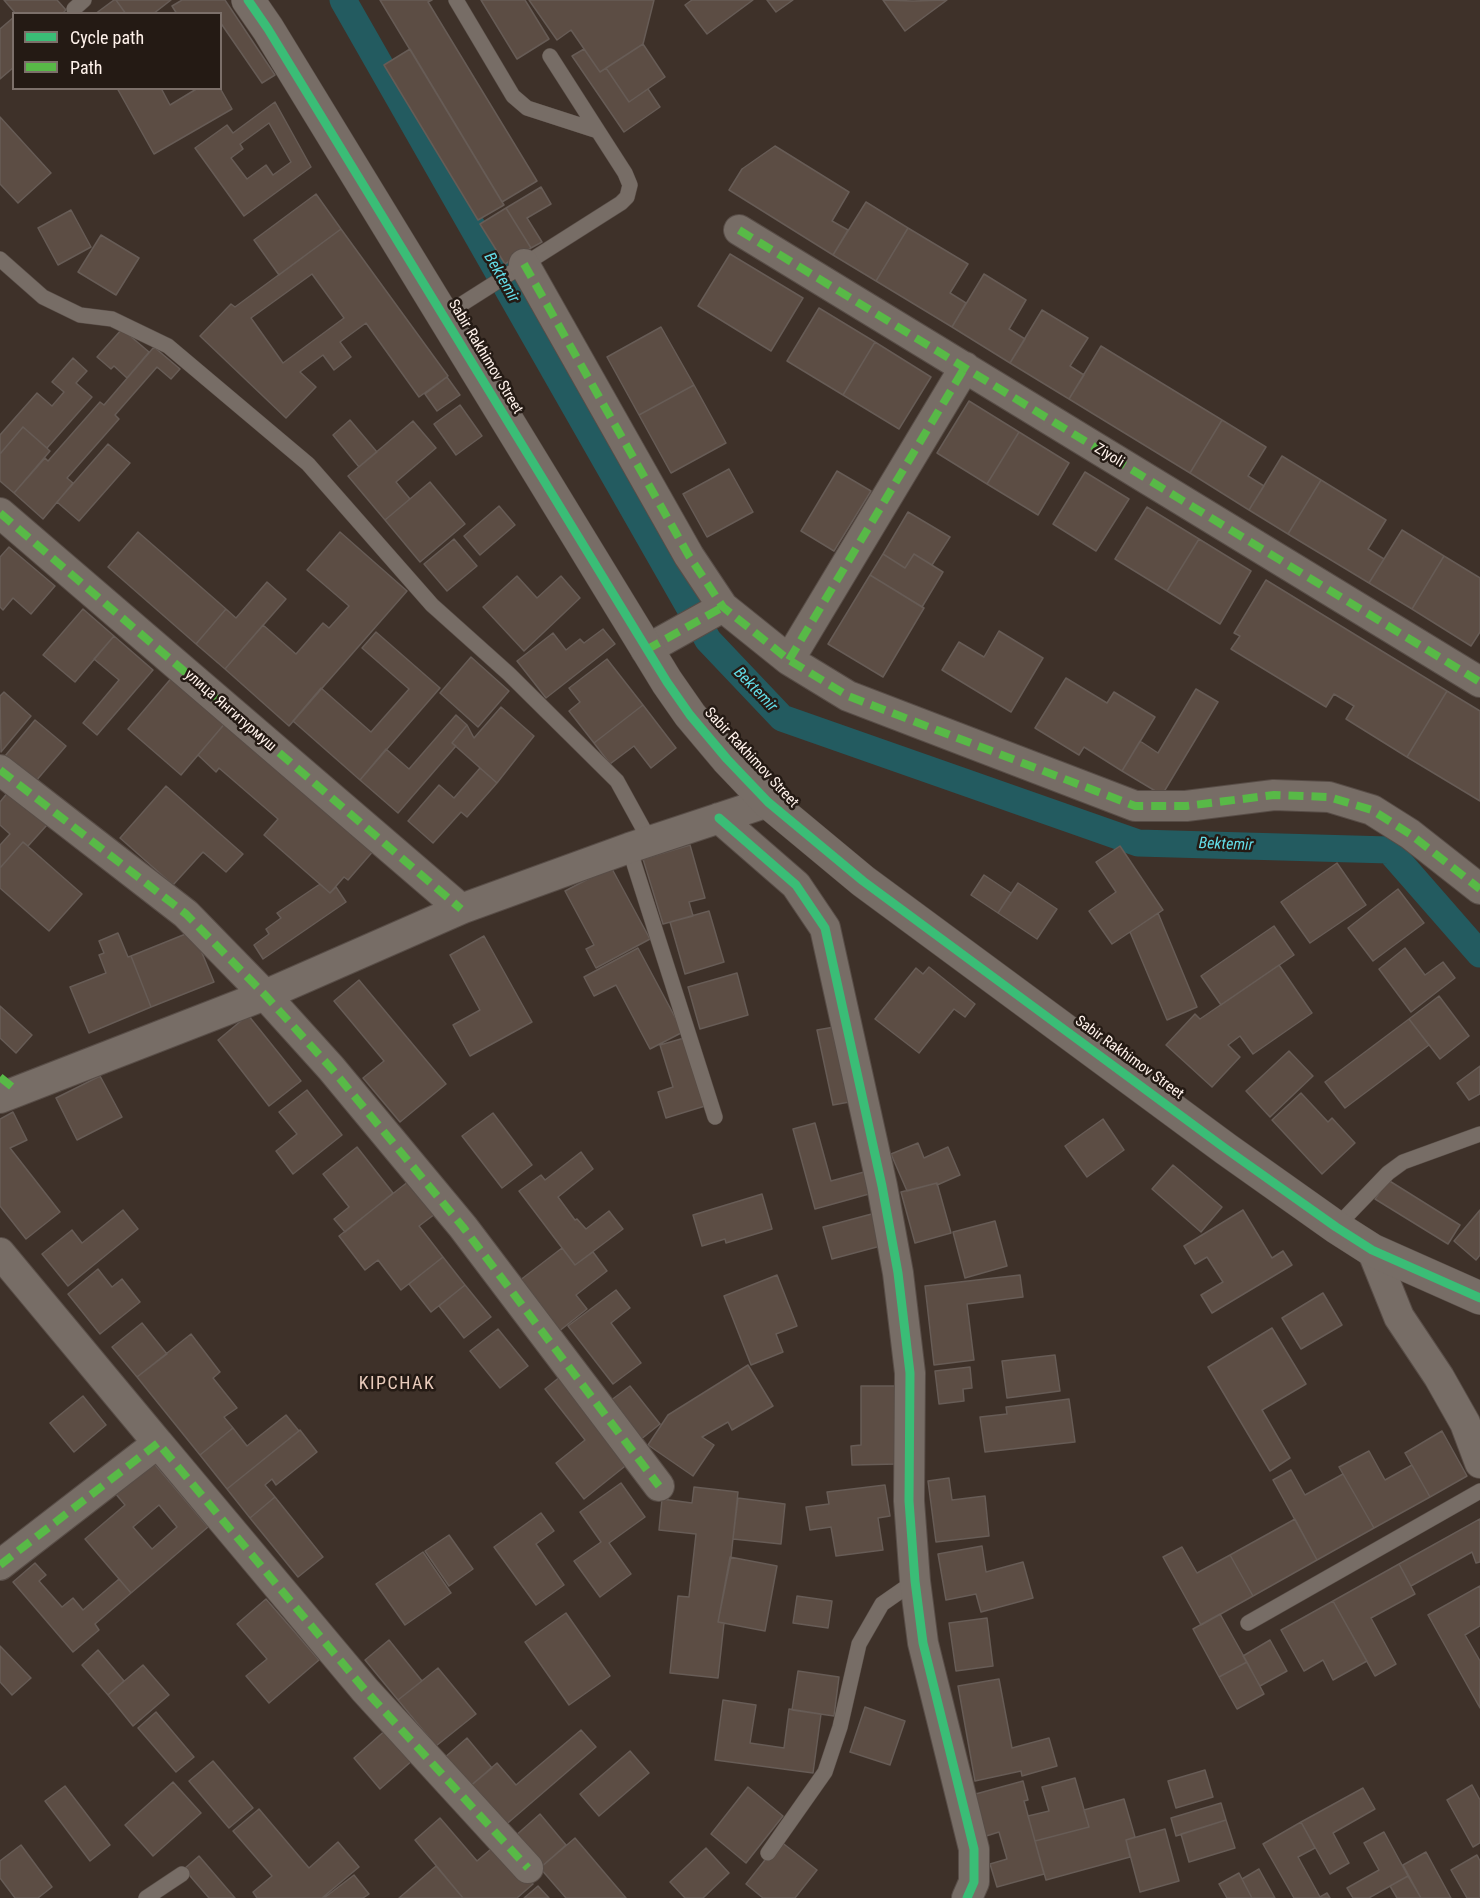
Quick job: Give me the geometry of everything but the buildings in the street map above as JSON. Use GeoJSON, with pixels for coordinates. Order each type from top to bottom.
{"type":"FeatureCollection","features":[{"type":"Feature","properties":{"kind":"street","name":"Sabir Rakhimov Street"},"geometry":{"type":"LineString","coordinates":[[248,0],[452,310],[646,650],[690,715],[727,759],[768,802],[863,881],[1226,1149],[1336,1227],[1372,1250],[1476,1290]]}},
{"type":"Feature","properties":{"kind":"street","name":"Ziyoli"},"geometry":{"type":"LineString","coordinates":[[739,230],[1480,682]]}},
{"type":"Feature","properties":{"kind":"street"},"geometry":{"type":"LineString","coordinates":[[518,269],[689,556],[715,611],[789,660],[848,696],[1136,806],[1186,806],[1274,795],[1329,796],[1372,810],[1410,834],[1480,889]]}},
{"type":"Feature","properties":{"kind":"street"},"geometry":{"type":"LineString","coordinates":[[789,660],[965,367]]}},
{"type":"Feature","properties":{"kind":"street","name":"улица Янгитурмуш"},"geometry":{"type":"LineString","coordinates":[[0,513],[461,909]]}},
{"type":"Feature","properties":{"kind":"street"},"geometry":{"type":"LineString","coordinates":[[646,650],[715,611]]}},
{"type":"Feature","properties":{"kind":"street"},"geometry":{"type":"LineString","coordinates":[[0,770],[186,914],[266,995],[331,1068],[463,1227],[659,1486]]}},
{"type":"Feature","properties":{"kind":"street"},"geometry":{"type":"LineString","coordinates":[[6,1088],[266,995],[461,909],[639,845],[768,802]]}},
{"type":"Feature","properties":{"kind":"street"},"geometry":{"type":"LineString","coordinates":[[718,819],[796,885],[825,928],[882,1186],[898,1273],[910,1373],[909,1501],[915,1581],[923,1643],[974,1849],[974,1882],[967,1898]]}},
{"type":"Feature","properties":{"kind":"street"},"geometry":{"type":"LineString","coordinates":[[1372,1250],[1399,1317],[1439,1377],[1465,1423],[1480,1463]]}},
{"type":"Feature","properties":{"kind":"street"},"geometry":{"type":"LineString","coordinates":[[0,1253],[365,1690],[528,1868]]}},
{"type":"Feature","properties":{"kind":"street"},"geometry":{"type":"LineString","coordinates":[[0,1565],[158,1443]]}},
{"type":"Feature","properties":{"kind":"lane"},"geometry":{"type":"LineString","coordinates":[[456,0],[513,96],[527,108],[598,131]]}},
{"type":"Feature","properties":{"kind":"lane"},"geometry":{"type":"LineString","coordinates":[[452,310],[627,197],[630,185],[625,173],[550,56]]}},
{"type":"Feature","properties":{"kind":"lane"},"geometry":{"type":"LineString","coordinates":[[0,259],[43,297],[80,315],[112,319],[168,346],[308,464],[432,606],[509,674],[617,781],[639,845],[715,1117]]}},
{"type":"Feature","properties":{"kind":"lane"},"geometry":{"type":"LineString","coordinates":[[1336,1227],[1388,1173],[1403,1162],[1480,1134]]}},
{"type":"Feature","properties":{"kind":"lane"},"geometry":{"type":"LineString","coordinates":[[1248,1623],[1480,1491]]}},
{"type":"Feature","properties":{"kind":"lane"},"geometry":{"type":"LineString","coordinates":[[768,1852],[825,1772],[840,1727],[859,1644],[882,1604],[915,1581]]}},
{"type":"Feature","properties":{"kind":"lane"},"geometry":{"type":"LineString","coordinates":[[146,1898],[182,1874]]}},
{"type":"Feature","properties":{"kind":"waterway","name":"Bektemir"},"geometry":{"type":"LineString","coordinates":[[343,0],[708,640],[782,718],[1138,843],[1389,850],[1480,954]]}},
{"type":"Feature","properties":{"kind":"marked path"},"geometry":{"type":"LineString","coordinates":[[739,230],[1480,682]]}},
{"type":"Feature","properties":{"kind":"marked path"},"geometry":{"type":"LineString","coordinates":[[524,264],[689,556],[723,607],[789,660],[848,696],[1135,806],[1186,806],[1274,795],[1329,797],[1372,810],[1410,834],[1480,889]]}},
{"type":"Feature","properties":{"kind":"marked path"},"geometry":{"type":"LineString","coordinates":[[789,660],[965,367]]}},
{"type":"Feature","properties":{"kind":"marked path"},"geometry":{"type":"LineString","coordinates":[[0,513],[461,909]]}},
{"type":"Feature","properties":{"kind":"marked path"},"geometry":{"type":"LineString","coordinates":[[646,650],[723,607]]}},
{"type":"Feature","properties":{"kind":"marked path"},"geometry":{"type":"LineString","coordinates":[[0,770],[186,914],[265,995],[331,1068],[463,1227],[659,1486]]}},
{"type":"Feature","properties":{"kind":"marked path"},"geometry":{"type":"LineString","coordinates":[[0,1077],[17,1091]]}},
{"type":"Feature","properties":{"kind":"marked path"},"geometry":{"type":"LineString","coordinates":[[0,1565],[158,1443],[365,1690],[528,1868]]}},
{"type":"Feature","properties":{"kind":"cycle path"},"geometry":{"type":"LineString","coordinates":[[248,0],[268,29],[667,682],[690,715],[727,759],[768,802],[863,881],[1226,1149],[1372,1250],[1480,1298]]}},
{"type":"Feature","properties":{"kind":"cycle path"},"geometry":{"type":"LineString","coordinates":[[719,818],[796,885],[825,928],[882,1186],[898,1273],[910,1373],[909,1501],[915,1581],[923,1643],[974,1849],[974,1882],[967,1898]]}},
{"type":"Feature","properties":{"kind":"district","name":"KIPCHAK"},"geometry":{"type":"Point","coordinates":[397,1384]}}]}
